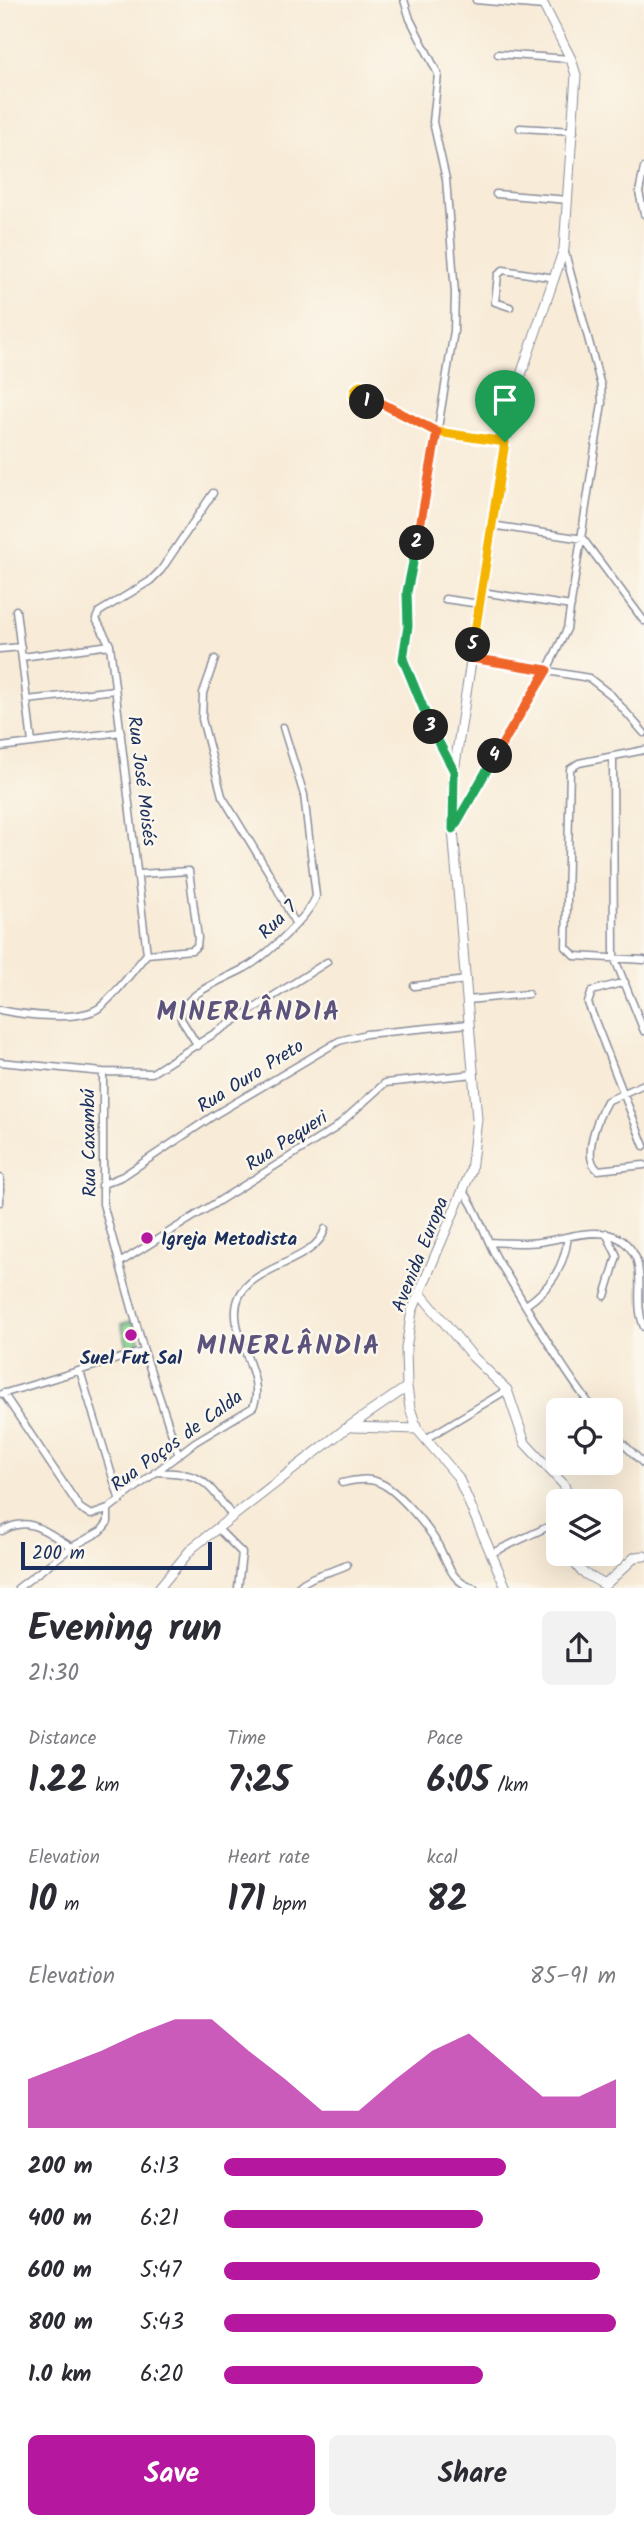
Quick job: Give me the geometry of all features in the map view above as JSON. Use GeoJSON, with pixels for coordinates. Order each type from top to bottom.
{"type":"FeatureCollection","features":[{"type":"Feature","properties":{"kind":"street"},"geometry":{"type":"LineString","coordinates":[[404,0],[410,19],[438,74],[433,122],[446,179],[453,254],[454,331],[407,585],[408,626],[403,659],[433,733],[454,771]]}},
{"type":"Feature","properties":{"kind":"street"},"geometry":{"type":"LineString","coordinates":[[476,0],[542,3]]}},
{"type":"Feature","properties":{"kind":"street","name":"Avenida Europa"},"geometry":{"type":"LineString","coordinates":[[417,1429],[407,1387],[408,1330],[419,1292],[463,1190],[475,1154],[477,1119],[453,829],[454,771],[511,404],[564,249],[577,90],[571,59],[542,3]]}},
{"type":"Feature","properties":{"kind":"street"},"geometry":{"type":"LineString","coordinates":[[498,54],[571,59]]}},
{"type":"Feature","properties":{"kind":"street"},"geometry":{"type":"LineString","coordinates":[[520,128],[574,131]]}},
{"type":"Feature","properties":{"kind":"street"},"geometry":{"type":"LineString","coordinates":[[644,168],[640,201],[644,215]]}},
{"type":"Feature","properties":{"kind":"street"},"geometry":{"type":"LineString","coordinates":[[496,194],[568,200]]}},
{"type":"Feature","properties":{"kind":"street"},"geometry":{"type":"LineString","coordinates":[[453,829],[563,642],[571,606],[599,426],[601,386],[564,249]]}},
{"type":"Feature","properties":{"kind":"street"},"geometry":{"type":"LineString","coordinates":[[510,307],[495,303],[498,275],[503,270],[555,278]]}},
{"type":"Feature","properties":{"kind":"street"},"geometry":{"type":"LineString","coordinates":[[381,403],[437,432],[505,442]]}},
{"type":"Feature","properties":{"kind":"street","name":"Rua José Moisés"},"geometry":{"type":"LineString","coordinates":[[147,954],[110,645],[96,623],[99,612],[150,581],[161,570],[213,493]]}},
{"type":"Feature","properties":{"kind":"street"},"geometry":{"type":"LineString","coordinates":[[491,525],[583,539],[644,621]]}},
{"type":"Feature","properties":{"kind":"street"},"geometry":{"type":"LineString","coordinates":[[482,592],[571,606]]}},
{"type":"Feature","properties":{"kind":"street"},"geometry":{"type":"LineString","coordinates":[[445,599],[480,604]]}},
{"type":"Feature","properties":{"kind":"street"},"geometry":{"type":"LineString","coordinates":[[16,610],[32,743]]}},
{"type":"Feature","properties":{"kind":"street"},"geometry":{"type":"LineString","coordinates":[[22,657],[110,645]]}},
{"type":"Feature","properties":{"kind":"street"},"geometry":{"type":"LineString","coordinates":[[0,649],[21,648]]}},
{"type":"Feature","properties":{"kind":"street"},"geometry":{"type":"LineString","coordinates":[[471,658],[582,676],[600,684],[644,733]]}},
{"type":"Feature","properties":{"kind":"street"},"geometry":{"type":"LineString","coordinates":[[215,659],[204,693],[202,719],[222,796],[270,873],[295,923]]}},
{"type":"Feature","properties":{"kind":"street"},"geometry":{"type":"LineString","coordinates":[[27,700],[116,690]]}},
{"type":"Feature","properties":{"kind":"street","name":"Rua 7"},"geometry":{"type":"LineString","coordinates":[[198,1046],[181,1019],[184,1007],[201,991],[263,955],[312,907],[317,889],[304,795],[284,727]]}},
{"type":"Feature","properties":{"kind":"street"},"geometry":{"type":"LineString","coordinates":[[0,747],[121,732]]}},
{"type":"Feature","properties":{"kind":"street"},"geometry":{"type":"LineString","coordinates":[[644,750],[579,763],[570,769],[566,947],[575,956],[644,960]]}},
{"type":"Feature","properties":{"kind":"street"},"geometry":{"type":"LineString","coordinates":[[613,758],[614,957],[644,1031]]}},
{"type":"Feature","properties":{"kind":"street"},"geometry":{"type":"LineString","coordinates":[[453,806],[465,807]]}},
{"type":"Feature","properties":{"kind":"street"},"geometry":{"type":"LineString","coordinates":[[0,1010],[48,1016],[91,1012],[103,1003],[147,954],[192,950],[197,946],[190,872],[181,870],[139,874]]}},
{"type":"Feature","properties":{"kind":"street"},"geometry":{"type":"LineString","coordinates":[[0,1062],[103,1072],[152,1073],[327,962]]}},
{"type":"Feature","properties":{"kind":"street"},"geometry":{"type":"LineString","coordinates":[[414,986],[467,979]]}},
{"type":"Feature","properties":{"kind":"street"},"geometry":{"type":"LineString","coordinates":[[625,982],[595,989],[589,993],[587,999],[644,1146]]}},
{"type":"Feature","properties":{"kind":"street"},"geometry":{"type":"LineString","coordinates":[[468,1000],[528,994]]}},
{"type":"Feature","properties":{"kind":"street","name":"Rua Ouro Preto"},"geometry":{"type":"LineString","coordinates":[[101,1185],[123,1176],[216,1114],[339,1041],[366,1034],[470,1024]]}},
{"type":"Feature","properties":{"kind":"street","name":"Rua Caxambú"},"geometry":{"type":"LineString","coordinates":[[103,1072],[103,1203],[144,1351],[178,1453]]}},
{"type":"Feature","properties":{"kind":"street","name":"Rua Pequeri"},"geometry":{"type":"LineString","coordinates":[[121,1262],[334,1129],[385,1083],[474,1074]]}},
{"type":"Feature","properties":{"kind":"street"},"geometry":{"type":"LineString","coordinates":[[644,1084],[612,1096],[603,1109],[593,1139],[591,1163],[602,1171],[644,1165]]}},
{"type":"Feature","properties":{"kind":"street"},"geometry":{"type":"LineString","coordinates":[[0,1178],[0,1202]]}},
{"type":"Feature","properties":{"kind":"street"},"geometry":{"type":"LineString","coordinates":[[463,1190],[477,1210],[490,1242],[546,1342],[586,1398]]}},
{"type":"Feature","properties":{"kind":"street","name":"Rua Poços de Calda"},"geometry":{"type":"LineString","coordinates":[[2,1394],[80,1508],[91,1515],[108,1509],[178,1453],[253,1407],[256,1394],[237,1324],[238,1299],[253,1281],[318,1243],[325,1229]]}},
{"type":"Feature","properties":{"kind":"street"},"geometry":{"type":"LineString","coordinates":[[490,1242],[536,1242],[590,1232],[606,1233],[625,1243],[635,1256],[641,1277],[639,1313],[644,1326]]}},
{"type":"Feature","properties":{"kind":"street"},"geometry":{"type":"LineString","coordinates":[[605,1296],[617,1256],[606,1233]]}},
{"type":"Feature","properties":{"kind":"street"},"geometry":{"type":"LineString","coordinates":[[526,1305],[545,1291],[553,1280],[561,1265],[568,1237]]}},
{"type":"Feature","properties":{"kind":"street"},"geometry":{"type":"LineString","coordinates":[[419,1292],[473,1357],[507,1390],[525,1443],[565,1489]]}},
{"type":"Feature","properties":{"kind":"street"},"geometry":{"type":"LineString","coordinates":[[2,1394],[144,1351]]}},
{"type":"Feature","properties":{"kind":"street"},"geometry":{"type":"LineString","coordinates":[[80,1371],[120,1501]]}},
{"type":"Feature","properties":{"kind":"street"},"geometry":{"type":"LineString","coordinates":[[159,1587],[179,1561],[218,1529],[344,1430],[407,1387]]}},
{"type":"Feature","properties":{"kind":"street"},"geometry":{"type":"LineString","coordinates":[[427,1438],[507,1390]]}},
{"type":"Feature","properties":{"kind":"street"},"geometry":{"type":"LineString","coordinates":[[370,1412],[374,1425]]}},
{"type":"Feature","properties":{"kind":"street"},"geometry":{"type":"LineString","coordinates":[[344,1430],[374,1425],[417,1429],[427,1438],[458,1477],[504,1587]]}},
{"type":"Feature","properties":{"kind":"street"},"geometry":{"type":"LineString","coordinates":[[623,1444],[644,1464]]}},
{"type":"Feature","properties":{"kind":"street"},"geometry":{"type":"LineString","coordinates":[[155,1472],[191,1475],[204,1480],[233,1517]]}},
{"type":"Feature","properties":{"kind":"street"},"geometry":{"type":"LineString","coordinates":[[342,1483],[372,1480],[386,1486],[436,1540],[451,1574],[460,1583],[474,1587]]}},
{"type":"Feature","properties":{"kind":"street"},"geometry":{"type":"LineString","coordinates":[[18,1587],[72,1547],[105,1527],[108,1509]]}},
{"type":"Feature","properties":{"kind":"street"},"geometry":{"type":"LineString","coordinates":[[2,1531],[15,1524],[30,1524],[72,1547]]}},
{"type":"Feature","properties":{"kind":"street"},"geometry":{"type":"LineString","coordinates":[[492,1553],[546,1528]]}},
{"type":"Feature","properties":{"kind":"street"},"geometry":{"type":"LineString","coordinates":[[218,1529],[242,1553],[238,1587]]}},
{"type":"Feature","properties":{"kind":"street"},"geometry":{"type":"LineString","coordinates":[[577,1566],[582,1572],[606,1585],[635,1557],[644,1556]]}},
{"type":"Feature","properties":{"kind":"street"},"geometry":{"type":"LineString","coordinates":[[297,1587],[313,1575],[332,1572],[347,1565]]}},
{"type":"Feature","properties":{"kind":"green space","name":"Suel Fut Sal"},"geometry":{"type":"Polygon","coordinates":[[[134,1320],[141,1346],[128,1348],[121,1324],[134,1320]]]}},
{"type":"Feature","properties":{"kind":"place","name":"Igreja Metodista"},"geometry":{"type":"Point","coordinates":[147,1238]}},
{"type":"Feature","properties":{"kind":"place","name":"Suel Fut Sal"},"geometry":{"type":"Point","coordinates":[131,1335]}},
{"type":"Feature","properties":{"kind":"district","name":"MINERLÂNDIA"},"geometry":{"type":"Point","coordinates":[249,1011]}},
{"type":"Feature","properties":{"kind":"district","name":"MINERLÂNDIA"},"geometry":{"type":"Point","coordinates":[289,1345]}},
{"type":"Feature","properties":{"kind":"route"},"geometry":{"type":"LineString","coordinates":[[505,442],[437,432],[381,403],[373,388],[369,386],[360,385],[354,391],[354,396],[359,401],[381,403],[437,432],[428,489],[407,585],[408,626],[403,663],[433,733],[454,771],[453,829],[547,670],[471,658],[505,442]]}}]}
